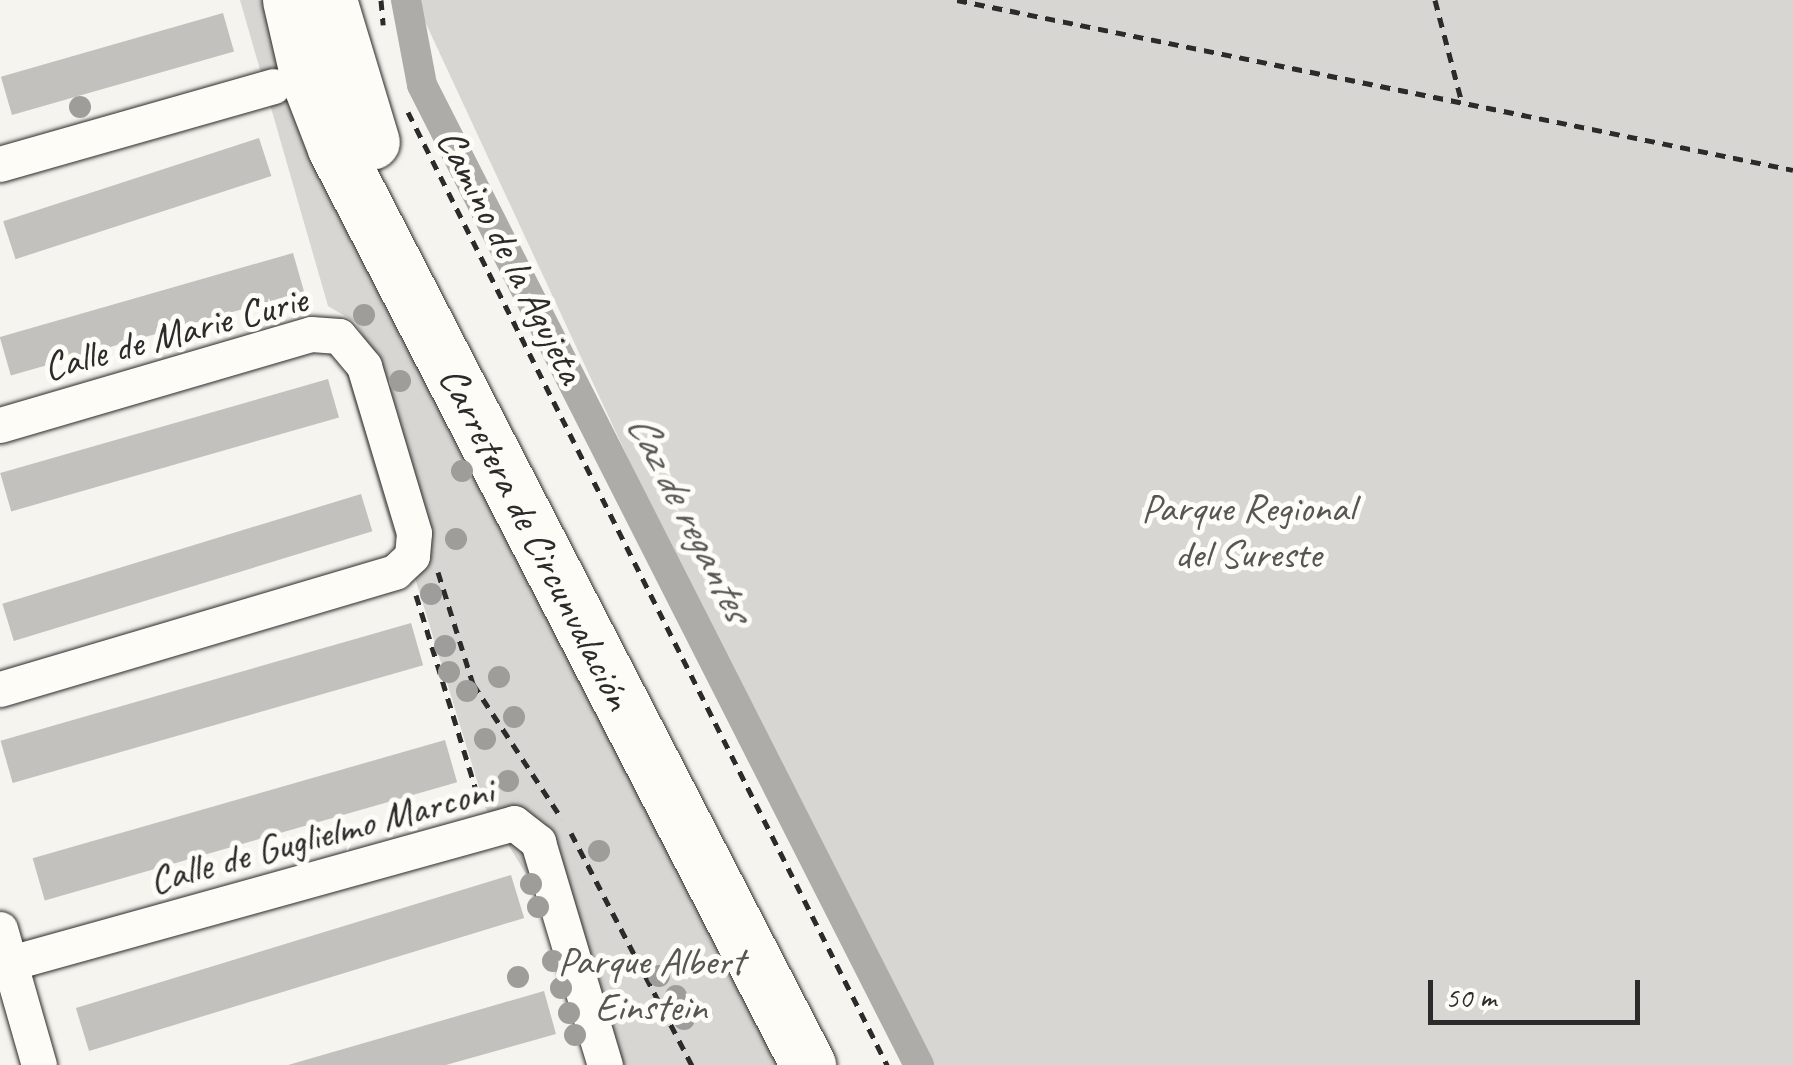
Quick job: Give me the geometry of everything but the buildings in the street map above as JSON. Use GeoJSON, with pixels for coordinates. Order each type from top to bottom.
{"type":"FeatureCollection","features":[{"type":"Feature","properties":{"kind":"main road","name":"Carretera de Circunvalación"},"geometry":{"type":"LineString","coordinates":[[290,0],[308,78],[334,148],[808,1065]]}},
{"type":"Feature","properties":{"kind":"main road","name":"Carretera de Circunvalación"},"geometry":{"type":"LineString","coordinates":[[329,0],[372,142],[847,1065]]}},
{"type":"Feature","properties":{"kind":"street"},"geometry":{"type":"LineString","coordinates":[[0,164],[273,86]]}},
{"type":"Feature","properties":{"kind":"street","name":"Calle de Marie Curie"},"geometry":{"type":"LineString","coordinates":[[0,425],[312,334],[339,336],[364,366],[414,533],[412,556],[395,572],[0,689]]}},
{"type":"Feature","properties":{"kind":"street","name":"Calle de Guglielmo Marconi"},"geometry":{"type":"LineString","coordinates":[[10,963],[514,823],[538,842],[605,1065]]}},
{"type":"Feature","properties":{"kind":"street"},"geometry":{"type":"LineString","coordinates":[[0,929],[39,1065]]}},
{"type":"Feature","properties":{"kind":"path"},"geometry":{"type":"LineString","coordinates":[[381,0],[385,40]]}},
{"type":"Feature","properties":{"kind":"path"},"geometry":{"type":"LineString","coordinates":[[956,0],[1793,170]]}},
{"type":"Feature","properties":{"kind":"path"},"geometry":{"type":"LineString","coordinates":[[1435,0],[1462,103]]}},
{"type":"Feature","properties":{"kind":"path","name":"Camino de la Agujeta"},"geometry":{"type":"LineString","coordinates":[[400,95],[887,1065]]}},
{"type":"Feature","properties":{"kind":"path"},"geometry":{"type":"LineString","coordinates":[[412,584],[483,812]]}},
{"type":"Feature","properties":{"kind":"green space","name":"Parque Albert Einstein"},"geometry":{"type":"Polygon","coordinates":[[[240,0],[272,0],[782,1065],[590,1065],[541,898],[485,807],[416,581],[392,531],[344,366],[370,347],[355,322],[328,306],[240,0]]]}},
{"type":"Feature","properties":{"kind":"green space","name":"Parque Regional del Sureste"},"geometry":{"type":"Polygon","coordinates":[[[415,0],[1793,0],[1793,1065],[910,1065],[415,0]]]}},
{"type":"Feature","properties":{"kind":"waterway","name":"Caz de regantes"},"geometry":{"type":"LineString","coordinates":[[406,0],[422,85],[919,1065]]}}]}
